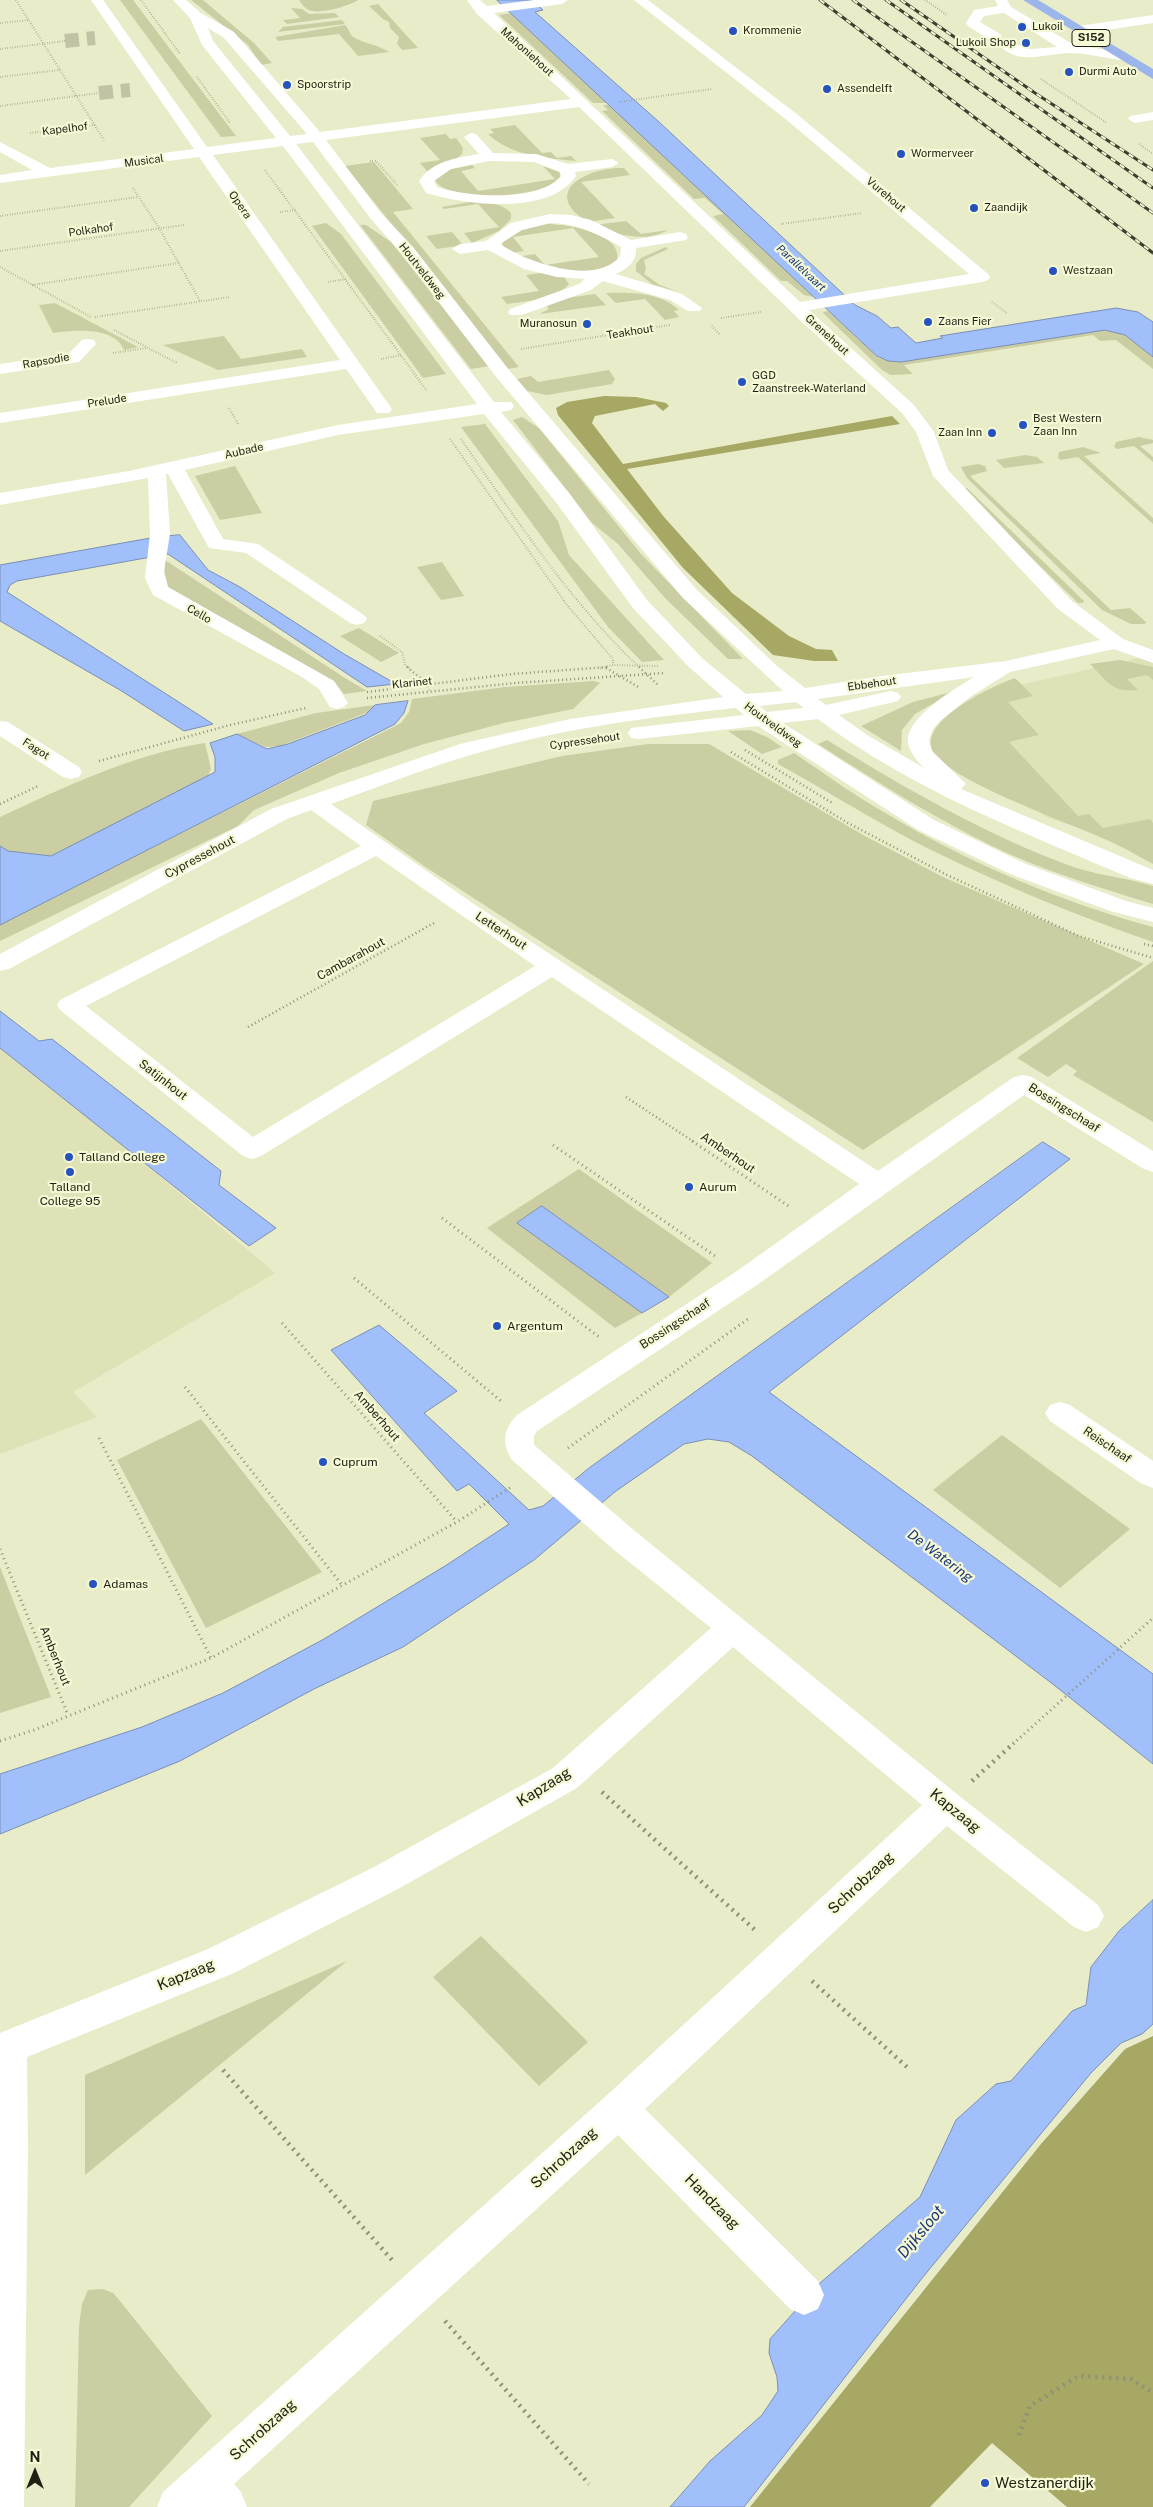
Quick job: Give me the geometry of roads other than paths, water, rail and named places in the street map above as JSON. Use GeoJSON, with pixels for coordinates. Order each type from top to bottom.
{"type":"FeatureCollection","features":[{"type":"Feature","properties":{"kind":"main road","name":"S152"},"geometry":{"type":"LineString","coordinates":[[1029,0],[1153,75]]}},
{"type":"Feature","properties":{"kind":"main road","name":"S152"},"geometry":{"type":"LineString","coordinates":[[1090,17],[1126,39]]}},
{"type":"Feature","properties":{"kind":"street","name":"Opera"},"geometry":{"type":"LineString","coordinates":[[97,0],[382,409]]}},
{"type":"Feature","properties":{"kind":"street","name":"Houtveldweg"},"geometry":{"type":"LineString","coordinates":[[179,0],[196,16],[229,35],[317,138],[503,374],[529,402],[690,594],[770,670],[867,745],[956,796],[998,815],[1153,877]]}},
{"type":"Feature","properties":{"kind":"street","name":"Mahoniehout"},"geometry":{"type":"LineString","coordinates":[[473,0],[482,11],[582,102]]}},
{"type":"Feature","properties":{"kind":"street"},"geometry":{"type":"LineString","coordinates":[[482,11],[562,0]]}},
{"type":"Feature","properties":{"kind":"street","name":"Vurehout"},"geometry":{"type":"LineString","coordinates":[[640,0],[793,118],[982,277],[805,306]]}},
{"type":"Feature","properties":{"kind":"street"},"geometry":{"type":"LineString","coordinates":[[995,37],[973,23],[979,13],[1003,5],[1070,49]]}},
{"type":"Feature","properties":{"kind":"street","name":"Houtveldweg"},"geometry":{"type":"LineString","coordinates":[[196,16],[207,42],[287,142],[489,408],[562,497],[640,604],[699,665],[762,719],[926,825],[1018,869],[1118,906],[1153,915]]}},
{"type":"Feature","properties":{"kind":"street"},"geometry":{"type":"LineString","coordinates":[[1079,30],[1153,19]]}},
{"type":"Feature","properties":{"kind":"street"},"geometry":{"type":"LineString","coordinates":[[1008,46],[1018,52],[1034,54],[1070,49],[1121,56]]}},
{"type":"Feature","properties":{"kind":"street"},"geometry":{"type":"LineString","coordinates":[[287,142],[582,102]]}},
{"type":"Feature","properties":{"kind":"street","name":"Grenehout"},"geometry":{"type":"LineString","coordinates":[[582,102],[805,306],[908,410],[925,432],[939,472],[954,489],[1065,605],[1116,642]]}},
{"type":"Feature","properties":{"kind":"street"},"geometry":{"type":"LineString","coordinates":[[1135,119],[1153,116]]}},
{"type":"Feature","properties":{"kind":"street"},"geometry":{"type":"LineString","coordinates":[[471,137],[489,157]]}},
{"type":"Feature","properties":{"kind":"street","name":"Musical"},"geometry":{"type":"LineString","coordinates":[[0,179],[287,142]]}},
{"type":"Feature","properties":{"kind":"street"},"geometry":{"type":"LineString","coordinates":[[0,146],[48,173]]}},
{"type":"Feature","properties":{"kind":"street"},"geometry":{"type":"LineString","coordinates":[[567,169],[569,176],[560,187],[548,192],[506,198],[462,198],[427,194],[426,181],[429,175],[463,161],[512,156],[536,158],[567,169],[612,163]]}},
{"type":"Feature","properties":{"kind":"street"},"geometry":{"type":"LineString","coordinates":[[548,192],[570,220]]}},
{"type":"Feature","properties":{"kind":"street"},"geometry":{"type":"LineString","coordinates":[[506,198],[530,223]]}},
{"type":"Feature","properties":{"kind":"street"},"geometry":{"type":"LineString","coordinates":[[460,249],[491,245],[499,236],[530,223],[570,220],[618,239],[628,245],[680,237]]}},
{"type":"Feature","properties":{"kind":"street"},"geometry":{"type":"LineString","coordinates":[[491,245],[506,257],[523,264],[576,275],[601,275],[676,297],[694,308]]}},
{"type":"Feature","properties":{"kind":"street"},"geometry":{"type":"LineString","coordinates":[[516,312],[585,287],[601,275],[625,263],[629,257],[628,245]]}},
{"type":"Feature","properties":{"kind":"street","name":"Rapsodie"},"geometry":{"type":"LineString","coordinates":[[0,369],[73,358],[88,344]]}},
{"type":"Feature","properties":{"kind":"street","name":"Prelude"},"geometry":{"type":"LineString","coordinates":[[0,418],[351,363]]}},
{"type":"Feature","properties":{"kind":"street"},"geometry":{"type":"LineString","coordinates":[[489,408],[529,402]]}},
{"type":"Feature","properties":{"kind":"street","name":"Aubade"},"geometry":{"type":"LineString","coordinates":[[0,499],[166,469],[338,430],[437,414],[489,408]]}},
{"type":"Feature","properties":{"kind":"street"},"geometry":{"type":"LineString","coordinates":[[166,469],[216,544],[251,548],[357,619]]}},
{"type":"Feature","properties":{"kind":"street","name":"Cello"},"geometry":{"type":"LineString","coordinates":[[166,469],[156,558],[156,586],[160,591],[202,616],[309,673],[327,685],[336,700]]}},
{"type":"Feature","properties":{"kind":"street"},"geometry":{"type":"LineString","coordinates":[[1116,642],[1153,657]]}},
{"type":"Feature","properties":{"kind":"street","name":"Ebbehout"},"geometry":{"type":"LineString","coordinates":[[762,719],[822,712],[872,702],[1005,667],[1116,642]]}},
{"type":"Feature","properties":{"kind":"street"},"geometry":{"type":"LineString","coordinates":[[998,815],[955,784],[938,768],[920,750],[917,738],[923,724],[943,706],[1005,667]]}},
{"type":"Feature","properties":{"kind":"street","name":"Ebbehout"},"geometry":{"type":"LineString","coordinates":[[740,700],[801,695],[874,683],[1005,667]]}},
{"type":"Feature","properties":{"kind":"street","name":"Cypressehout"},"geometry":{"type":"LineString","coordinates":[[0,964],[279,814],[468,749],[555,728],[740,700]]}},
{"type":"Feature","properties":{"kind":"street","name":"Cypressehout"},"geometry":{"type":"LineString","coordinates":[[408,770],[661,730],[762,719]]}},
{"type":"Feature","properties":{"kind":"street","name":"Fagot"},"geometry":{"type":"LineString","coordinates":[[0,727],[71,772]]}},
{"type":"Feature","properties":{"kind":"street","name":"Letterhout"},"geometry":{"type":"LineString","coordinates":[[315,803],[463,907],[878,1184]]}},
{"type":"Feature","properties":{"kind":"street","name":"Satijnhout"},"geometry":{"type":"LineString","coordinates":[[377,847],[69,1005],[252,1150],[553,966]]}},
{"type":"Feature","properties":{"kind":"street","name":"Bossingschaaf"},"geometry":{"type":"LineString","coordinates":[[549,1474],[522,1451],[517,1441],[519,1432],[527,1423],[747,1278],[1023,1083],[1153,1163]]}},
{"type":"Feature","properties":{"kind":"street","name":"Reischaaf"},"geometry":{"type":"LineString","coordinates":[[1060,1414],[1153,1476]]}},
{"type":"Feature","properties":{"kind":"street","name":"Kapzaag"},"geometry":{"type":"LineString","coordinates":[[549,1474],[624,1540],[946,1805],[1086,1916]]}},
{"type":"Feature","properties":{"kind":"street","name":"Kapzaag"},"geometry":{"type":"LineString","coordinates":[[3,2507],[9,2147],[8,2047],[221,1961],[386,1878],[565,1778],[733,1628]]}},
{"type":"Feature","properties":{"kind":"street","name":"Schrobzaag"},"geometry":{"type":"LineString","coordinates":[[203,2499],[418,2290],[619,2109],[946,1805]]}},
{"type":"Feature","properties":{"kind":"street","name":"Handzaag"},"geometry":{"type":"LineString","coordinates":[[619,2109],[804,2295]]}},
{"type":"Feature","properties":{"kind":"water","name":"Parallelvaart"},"geometry":{"type":"Polygon","coordinates":[[[497,0],[532,0],[543,10],[535,12],[658,121],[855,305],[877,316],[891,328],[898,327],[916,343],[943,338],[940,336],[1116,308],[1138,312],[1153,322],[1153,357],[1125,335],[1105,330],[901,362],[888,361],[877,356],[497,0]]]}},
{"type":"Feature","properties":{"kind":"water"},"geometry":{"type":"Polygon","coordinates":[[[180,535],[208,570],[240,587],[344,654],[396,684],[367,687],[168,554],[17,581],[10,585],[7,592],[213,724],[184,731],[120,690],[0,621],[0,565],[156,537],[180,535]]]}},
{"type":"Feature","properties":{"kind":"water"},"geometry":{"type":"Polygon","coordinates":[[[408,701],[404,713],[395,724],[0,925],[0,846],[8,851],[51,856],[215,772],[215,757],[210,743],[237,734],[267,749],[288,744],[365,715],[375,705],[408,701]]]}},
{"type":"Feature","properties":{"kind":"water"},"geometry":{"type":"Polygon","coordinates":[[[0,1011],[39,1041],[52,1039],[221,1171],[219,1185],[276,1228],[249,1246],[0,1048],[0,1011]]]}},
{"type":"Feature","properties":{"kind":"water","name":"De Watering"},"geometry":{"type":"Polygon","coordinates":[[[1043,1142],[1070,1159],[769,1392],[1153,1674],[1153,1764],[1054,1685],[752,1456],[729,1442],[708,1439],[684,1444],[616,1491],[534,1560],[403,1647],[314,1689],[180,1761],[0,1834],[0,1774],[142,1727],[223,1693],[324,1639],[445,1566],[509,1524],[469,1484],[457,1491],[331,1350],[379,1325],[457,1391],[424,1413],[529,1510],[543,1506],[589,1468],[1043,1142]]]}},
{"type":"Feature","properties":{"kind":"water"},"geometry":{"type":"Polygon","coordinates":[[[542,1206],[669,1297],[642,1313],[517,1223],[542,1206]]]}},
{"type":"Feature","properties":{"kind":"water","name":"Dijksloot"},"geometry":{"type":"Polygon","coordinates":[[[1153,1900],[1153,2024],[1142,2034],[1121,2043],[1091,2073],[923,2277],[744,2507],[670,2507],[710,2461],[762,2415],[778,2391],[777,2377],[769,2353],[770,2339],[820,2283],[920,2197],[956,2120],[996,2084],[1011,2081],[1072,2011],[1086,2005],[1091,1967],[1119,1931],[1153,1900]]]}},
{"type":"Feature","properties":{"kind":"tunnel"},"geometry":{"type":"LineString","coordinates":[[65,41],[95,38]]}},
{"type":"Feature","properties":{"kind":"tunnel"},"geometry":{"type":"LineString","coordinates":[[99,93],[130,90]]}},
{"type":"Feature","properties":{"kind":"railway"},"geometry":{"type":"LineString","coordinates":[[820,0],[1153,253]]}},
{"type":"Feature","properties":{"kind":"railway"},"geometry":{"type":"LineString","coordinates":[[853,0],[1153,213]]}},
{"type":"Feature","properties":{"kind":"railway"},"geometry":{"type":"LineString","coordinates":[[886,0],[1153,188]]}},
{"type":"Feature","properties":{"kind":"railway"},"geometry":{"type":"LineString","coordinates":[[901,0],[1035,93],[1153,170]]}},
{"type":"Feature","properties":{"kind":"place","name":"Lukoil"},"geometry":{"type":"Point","coordinates":[1022,27]}},
{"type":"Feature","properties":{"kind":"place","name":"Krommenie"},"geometry":{"type":"Point","coordinates":[733,31]}},
{"type":"Feature","properties":{"kind":"place","name":"Lukoil Shop"},"geometry":{"type":"Point","coordinates":[1026,43]}},
{"type":"Feature","properties":{"kind":"place","name":"Durmi Auto"},"geometry":{"type":"Point","coordinates":[1069,72]}},
{"type":"Feature","properties":{"kind":"place","name":"Spoorstrip"},"geometry":{"type":"Point","coordinates":[287,85]}},
{"type":"Feature","properties":{"kind":"place","name":"Assendelft"},"geometry":{"type":"Point","coordinates":[827,89]}},
{"type":"Feature","properties":{"kind":"place","name":"Wormerveer"},"geometry":{"type":"Point","coordinates":[901,154]}},
{"type":"Feature","properties":{"kind":"place","name":"Zaandijk"},"geometry":{"type":"Point","coordinates":[974,208]}},
{"type":"Feature","properties":{"kind":"place","name":"Westzaan"},"geometry":{"type":"Point","coordinates":[1053,271]}},
{"type":"Feature","properties":{"kind":"place","name":"Zaans Fier"},"geometry":{"type":"Point","coordinates":[928,322]}},
{"type":"Feature","properties":{"kind":"place","name":"Muranosun"},"geometry":{"type":"Point","coordinates":[587,324]}},
{"type":"Feature","properties":{"kind":"place","name":"GGD Zaanstreek-Waterland"},"geometry":{"type":"Point","coordinates":[742,382]}},
{"type":"Feature","properties":{"kind":"place","name":"Best Western Zaan Inn"},"geometry":{"type":"Point","coordinates":[1023,425]}},
{"type":"Feature","properties":{"kind":"place","name":"Zaan Inn"},"geometry":{"type":"Point","coordinates":[992,433]}},
{"type":"Feature","properties":{"kind":"place","name":"Talland College"},"geometry":{"type":"Point","coordinates":[69,1157]}},
{"type":"Feature","properties":{"kind":"place","name":"Talland College 95"},"geometry":{"type":"Point","coordinates":[70,1172]}},
{"type":"Feature","properties":{"kind":"place","name":"Aurum"},"geometry":{"type":"Point","coordinates":[689,1187]}},
{"type":"Feature","properties":{"kind":"place","name":"Argentum"},"geometry":{"type":"Point","coordinates":[497,1326]}},
{"type":"Feature","properties":{"kind":"place","name":"Cuprum"},"geometry":{"type":"Point","coordinates":[323,1462]}},
{"type":"Feature","properties":{"kind":"place","name":"Adamas"},"geometry":{"type":"Point","coordinates":[93,1584]}},
{"type":"Feature","properties":{"kind":"place","name":"Westzanerdijk"},"geometry":{"type":"Point","coordinates":[985,2483]}}]}
